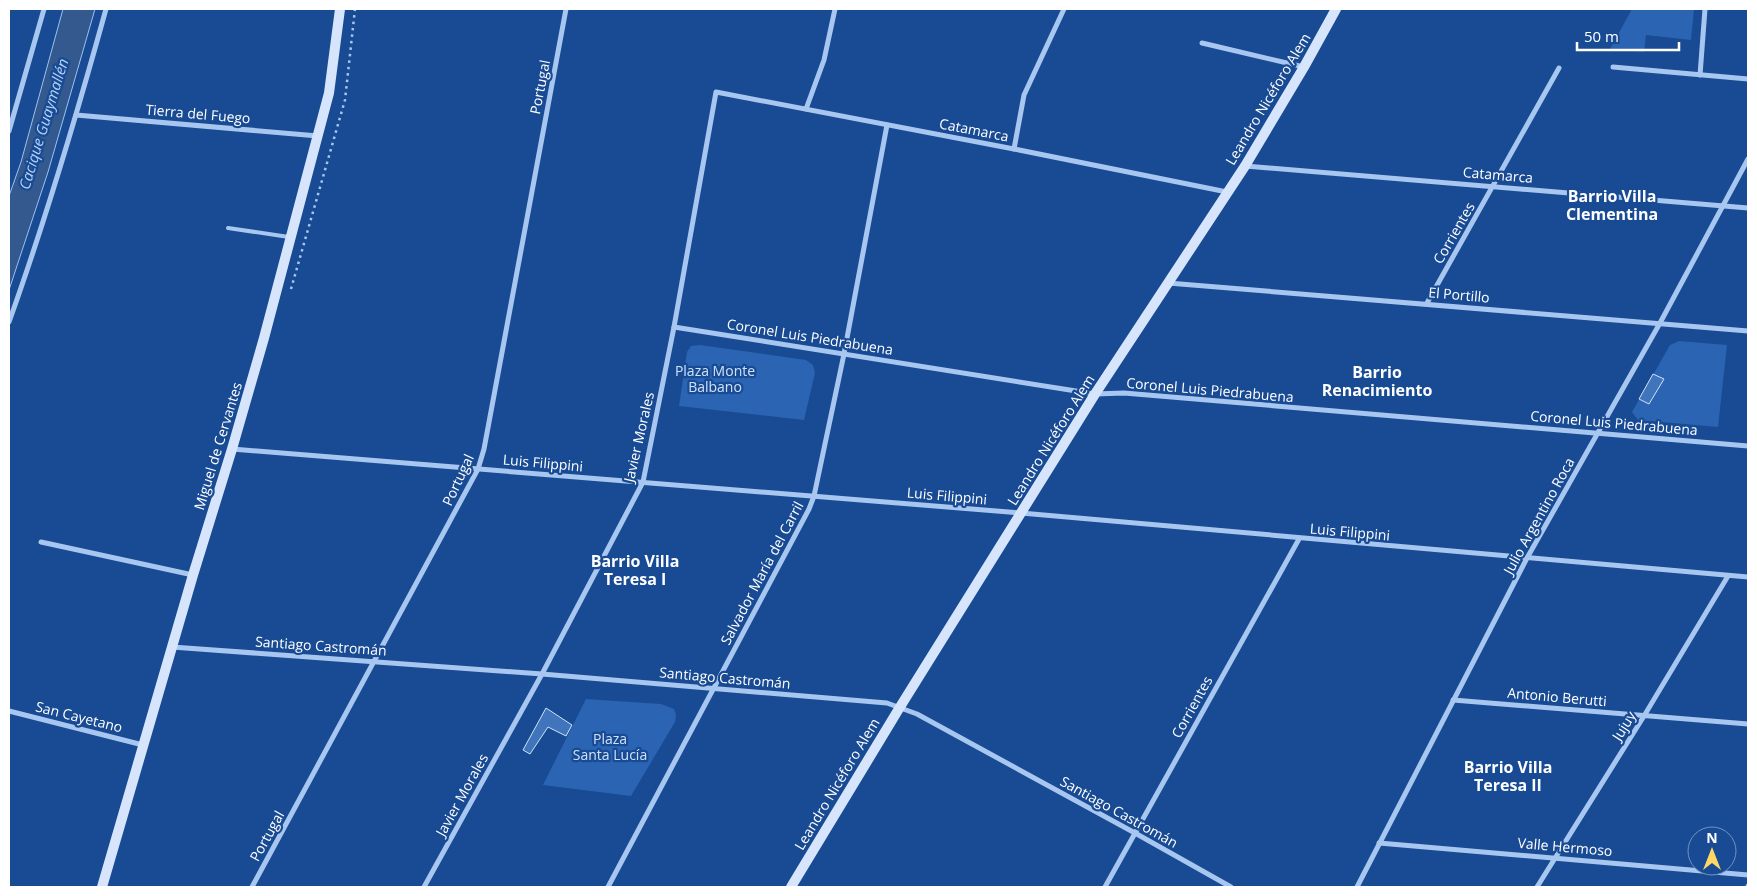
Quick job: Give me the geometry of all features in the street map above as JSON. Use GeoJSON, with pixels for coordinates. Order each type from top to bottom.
{"type":"FeatureCollection","features":[{"type":"Feature","properties":{"kind":"street"},"geometry":{"type":"LineString","coordinates":[[9,131],[44,9]]}},
{"type":"Feature","properties":{"kind":"street"},"geometry":{"type":"LineString","coordinates":[[9,322],[23,284],[76,115],[106,9]]}},
{"type":"Feature","properties":{"kind":"street","name":"Miguel de Cervantes"},"geometry":{"type":"LineString","coordinates":[[102,887],[192,575],[232,449],[291,237],[329,93],[340,9]]}},
{"type":"Feature","properties":{"kind":"street","name":"Portugal"},"geometry":{"type":"LineString","coordinates":[[252,887],[478,469],[484,449],[566,9]]}},
{"type":"Feature","properties":{"kind":"street"},"geometry":{"type":"LineString","coordinates":[[806,109],[824,60],[835,9]]}},
{"type":"Feature","properties":{"kind":"street"},"geometry":{"type":"LineString","coordinates":[[1014,149],[1024,95],[1064,9]]}},
{"type":"Feature","properties":{"kind":"street","name":"Leandro Nicéforo Alem"},"geometry":{"type":"LineString","coordinates":[[791,887],[900,707],[1095,394],[1245,166],[1336,9]]}},
{"type":"Feature","properties":{"kind":"street"},"geometry":{"type":"LineString","coordinates":[[1700,75],[1705,9]]}},
{"type":"Feature","properties":{"kind":"street"},"geometry":{"type":"LineString","coordinates":[[1202,43],[1304,67]]}},
{"type":"Feature","properties":{"kind":"street"},"geometry":{"type":"LineString","coordinates":[[1613,67],[1748,79]]}},
{"type":"Feature","properties":{"kind":"street","name":"Corrientes"},"geometry":{"type":"LineString","coordinates":[[1427,303],[1559,68]]}},
{"type":"Feature","properties":{"kind":"street","name":"Catamarca"},"geometry":{"type":"LineString","coordinates":[[716,92],[1228,192]]}},
{"type":"Feature","properties":{"kind":"street","name":"Javier Morales"},"geometry":{"type":"LineString","coordinates":[[424,887],[542,674],[643,482],[674,327],[716,92]]}},
{"type":"Feature","properties":{"kind":"street","name":"Tierra del Fuego"},"geometry":{"type":"LineString","coordinates":[[76,115],[318,136]]}},
{"type":"Feature","properties":{"kind":"street","name":"Salvador María del Carril"},"geometry":{"type":"LineString","coordinates":[[608,887],[802,524],[814,496],[844,354],[887,125]]}},
{"type":"Feature","properties":{"kind":"street","name":"Julio Argentino Roca"},"geometry":{"type":"LineString","coordinates":[[1356,887],[1527,558],[1660,323],[1748,159]]}},
{"type":"Feature","properties":{"kind":"street","name":"Catamarca"},"geometry":{"type":"LineString","coordinates":[[1245,166],[1748,208]]}},
{"type":"Feature","properties":{"kind":"street","name":"El Portillo"},"geometry":{"type":"LineString","coordinates":[[1167,282],[1748,331]]}},
{"type":"Feature","properties":{"kind":"street","name":"Coronel Luis Piedrabuena"},"geometry":{"type":"LineString","coordinates":[[674,327],[1095,394],[1124,393],[1748,446]]}},
{"type":"Feature","properties":{"kind":"street","name":"Luis Filippini"},"geometry":{"type":"LineString","coordinates":[[232,449],[1021,513],[1299,539],[1748,577]]}},
{"type":"Feature","properties":{"kind":"street","name":"Corrientes"},"geometry":{"type":"LineString","coordinates":[[1105,887],[1299,539]]}},
{"type":"Feature","properties":{"kind":"street"},"geometry":{"type":"LineString","coordinates":[[41,542],[192,575]]}},
{"type":"Feature","properties":{"kind":"street","name":"Jujuy"},"geometry":{"type":"LineString","coordinates":[[1536,887],[1644,716],[1728,576]]}},
{"type":"Feature","properties":{"kind":"street","name":"Santiago Castromán"},"geometry":{"type":"LineString","coordinates":[[172,647],[375,661],[874,701],[900,707],[917,714],[1231,887]]}},
{"type":"Feature","properties":{"kind":"street","name":"Antonio Berutti"},"geometry":{"type":"LineString","coordinates":[[1453,700],[1748,724]]}},
{"type":"Feature","properties":{"kind":"street","name":"San Cayetano"},"geometry":{"type":"LineString","coordinates":[[9,711],[143,746]]}},
{"type":"Feature","properties":{"kind":"street","name":"Valle Hermoso"},"geometry":{"type":"LineString","coordinates":[[1379,843],[1748,875]]}},
{"type":"Feature","properties":{"kind":"lane"},"geometry":{"type":"LineString","coordinates":[[228,228],[291,237]]}},
{"type":"Feature","properties":{"kind":"green space"},"geometry":{"type":"Polygon","coordinates":[[[1632,9],[1694,9],[1691,40],[1646,35],[1644,52],[1610,49],[1632,9]]]}},
{"type":"Feature","properties":{"kind":"green space"},"geometry":{"type":"Polygon","coordinates":[[[1679,341],[1727,345],[1718,427],[1638,420],[1632,412],[1670,345],[1679,341]]]}},
{"type":"Feature","properties":{"kind":"green space","name":"Plaza Monte Balbano"},"geometry":{"type":"Polygon","coordinates":[[[700,345],[806,360],[813,365],[815,373],[804,420],[679,406],[687,352],[691,346],[700,345]]]}},
{"type":"Feature","properties":{"kind":"green space","name":"Plaza Santa Lucía"},"geometry":{"type":"Polygon","coordinates":[[[586,699],[661,704],[674,709],[676,715],[675,722],[631,796],[543,785],[586,699]]]}},
{"type":"Feature","properties":{"kind":"water","name":"Cacique Guaymallén"},"geometry":{"type":"Polygon","coordinates":[[[63,9],[95,9],[48,172],[9,290],[9,196],[21,162],[63,9]]]}},
{"type":"Feature","properties":{"kind":"building"},"geometry":{"type":"Polygon","coordinates":[[[1653,374],[1664,379],[1649,404],[1639,399],[1653,374]]]}},
{"type":"Feature","properties":{"kind":"building"},"geometry":{"type":"Polygon","coordinates":[[[546,708],[572,725],[566,736],[548,727],[530,754],[523,750],[546,708]]]}},
{"type":"Feature","properties":{"kind":"district","name":"Barrio Villa Clementina"},"geometry":{"type":"Point","coordinates":[1612,205]}},
{"type":"Feature","properties":{"kind":"district","name":"Barrio Renacimiento"},"geometry":{"type":"Point","coordinates":[1377,381]}},
{"type":"Feature","properties":{"kind":"district","name":"Barrio Villa Teresa I"},"geometry":{"type":"Point","coordinates":[635,570]}},
{"type":"Feature","properties":{"kind":"district","name":"Barrio Villa Teresa II"},"geometry":{"type":"Point","coordinates":[1508,776]}}]}
